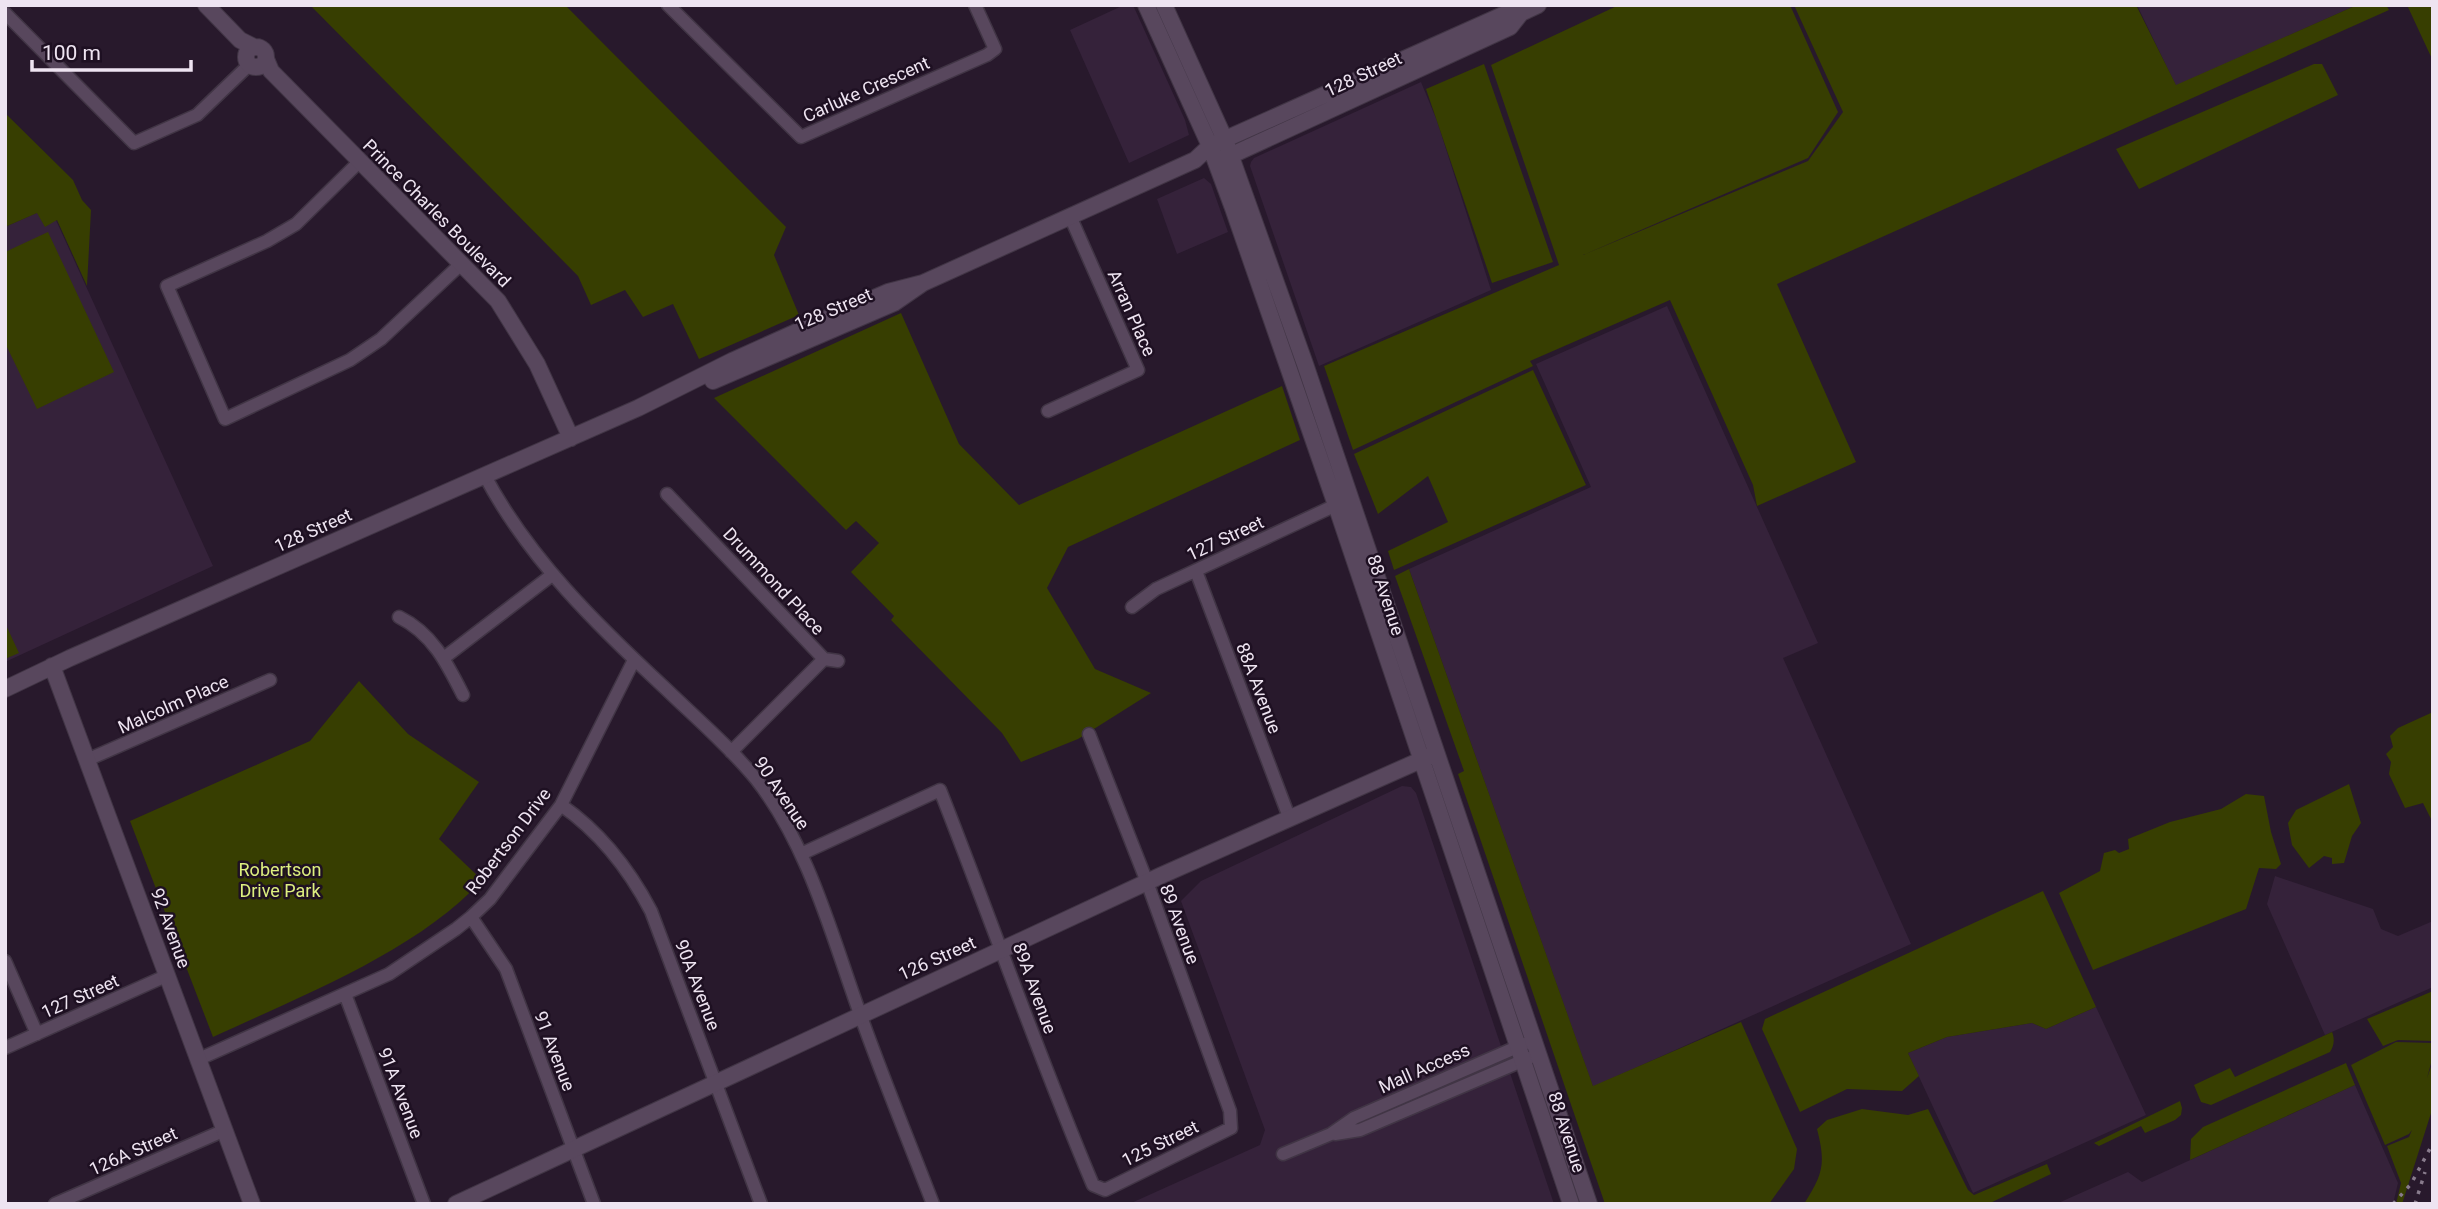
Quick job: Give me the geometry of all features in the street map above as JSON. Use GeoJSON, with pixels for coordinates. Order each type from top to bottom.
{"type":"FeatureCollection","features":[{"type":"Feature","properties":{"kind":"main road","name":"Prince Charles Boulevard"},"geometry":{"type":"LineString","coordinates":[[206,5],[498,301],[528,347],[571,438]]}},
{"type":"Feature","properties":{"kind":"main road","name":"88 Avenue"},"geometry":{"type":"LineString","coordinates":[[1146,5],[1217,143]]}},
{"type":"Feature","properties":{"kind":"main road","name":"88 Avenue"},"geometry":{"type":"LineString","coordinates":[[1164,5],[1338,460],[1436,753],[1528,1050],[1571,1204]]}},
{"type":"Feature","properties":{"kind":"main road","name":"128 Street"},"geometry":{"type":"LineString","coordinates":[[5,689],[638,408],[812,324],[888,292],[923,284],[1195,160],[1217,143],[1505,14],[1538,5]]}},
{"type":"Feature","properties":{"kind":"main road","name":"128 Street"},"geometry":{"type":"LineString","coordinates":[[1223,159],[1510,27],[1520,9]]}},
{"type":"Feature","properties":{"kind":"main road","name":"88 Avenue"},"geometry":{"type":"LineString","coordinates":[[1223,159],[1421,760],[1528,1050],[1589,1204]]}},
{"type":"Feature","properties":{"kind":"main road"},"geometry":{"type":"LineString","coordinates":[[1195,160],[1223,159]]}},
{"type":"Feature","properties":{"kind":"main road","name":"92 Avenue"},"geometry":{"type":"LineString","coordinates":[[52,666],[252,1204]]}},
{"type":"Feature","properties":{"kind":"main road","name":"126 Street"},"geometry":{"type":"LineString","coordinates":[[456,1204],[860,1014],[1289,817],[1436,753]]}},
{"type":"Feature","properties":{"kind":"street","name":"Carluke Crescent"},"geometry":{"type":"LineString","coordinates":[[668,5],[801,137],[987,55],[995,49],[975,5]]}},
{"type":"Feature","properties":{"kind":"street"},"geometry":{"type":"LineString","coordinates":[[5,13],[134,143],[197,115],[255,57]]}},
{"type":"Feature","properties":{"kind":"street"},"geometry":{"type":"LineString","coordinates":[[359,162],[296,224],[267,241],[167,286],[225,419],[324,374],[360,353],[381,339],[461,264]]}},
{"type":"Feature","properties":{"kind":"street","name":"Arran Place"},"geometry":{"type":"LineString","coordinates":[[1048,411],[1138,370],[1070,216]]}},
{"type":"Feature","properties":{"kind":"street","name":"90 Avenue"},"geometry":{"type":"LineString","coordinates":[[485,476],[507,514],[552,575],[634,660],[732,752],[757,781],[801,854],[933,1204]]}},
{"type":"Feature","properties":{"kind":"street","name":"Drummond Place"},"geometry":{"type":"LineString","coordinates":[[667,494],[824,659],[732,752]]}},
{"type":"Feature","properties":{"kind":"street","name":"127 Street"},"geometry":{"type":"LineString","coordinates":[[1132,607],[1156,589],[1336,506]]}},
{"type":"Feature","properties":{"kind":"street","name":"88A Avenue"},"geometry":{"type":"LineString","coordinates":[[1196,571],[1289,817]]}},
{"type":"Feature","properties":{"kind":"street"},"geometry":{"type":"LineString","coordinates":[[444,657],[552,575]]}},
{"type":"Feature","properties":{"kind":"street"},"geometry":{"type":"LineString","coordinates":[[399,617],[417,626],[444,657],[463,695]]}},
{"type":"Feature","properties":{"kind":"street"},"geometry":{"type":"LineString","coordinates":[[824,659],[838,661]]}},
{"type":"Feature","properties":{"kind":"street","name":"Robertson Drive"},"geometry":{"type":"LineString","coordinates":[[199,1059],[345,994],[412,960],[471,917],[490,899],[561,805],[634,660]]}},
{"type":"Feature","properties":{"kind":"street","name":"Malcolm Place"},"geometry":{"type":"LineString","coordinates":[[89,760],[270,680]]}},
{"type":"Feature","properties":{"kind":"street","name":"89 Avenue"},"geometry":{"type":"LineString","coordinates":[[1089,734],[1147,882],[1230,1111],[1231,1128]]}},
{"type":"Feature","properties":{"kind":"street","name":"89A Avenue"},"geometry":{"type":"LineString","coordinates":[[801,854],[940,790],[1003,950],[1055,1096],[1093,1185],[1105,1190]]}},
{"type":"Feature","properties":{"kind":"street","name":"90A Avenue"},"geometry":{"type":"LineString","coordinates":[[561,805],[616,856],[639,888],[651,911],[761,1204]]}},
{"type":"Feature","properties":{"kind":"street","name":"91 Avenue"},"geometry":{"type":"LineString","coordinates":[[471,917],[506,969],[594,1204]]}},
{"type":"Feature","properties":{"kind":"street"},"geometry":{"type":"LineString","coordinates":[[5,961],[37,1034]]}},
{"type":"Feature","properties":{"kind":"street","name":"127 Street"},"geometry":{"type":"LineString","coordinates":[[5,1048],[168,975]]}},
{"type":"Feature","properties":{"kind":"street","name":"91A Avenue"},"geometry":{"type":"LineString","coordinates":[[345,994],[424,1204]]}},
{"type":"Feature","properties":{"kind":"street","name":"Mall Access"},"geometry":{"type":"LineString","coordinates":[[1283,1154],[1331,1134],[1360,1130],[1528,1050]]}},
{"type":"Feature","properties":{"kind":"street","name":"125 Street"},"geometry":{"type":"LineString","coordinates":[[1105,1190],[1231,1128]]}},
{"type":"Feature","properties":{"kind":"street","name":"126A Street"},"geometry":{"type":"LineString","coordinates":[[55,1204],[225,1130]]}},
{"type":"Feature","properties":{"kind":"shaded area"},"geometry":{"type":"Polygon","coordinates":[[[1124,5],[1133,5],[1185,120],[1189,135],[1129,163],[1070,30],[1124,5]]]}},
{"type":"Feature","properties":{"kind":"shaded area"},"geometry":{"type":"Polygon","coordinates":[[[2137,5],[2357,5],[2176,86],[2137,5]]]}},
{"type":"Feature","properties":{"kind":"shaded area"},"geometry":{"type":"Polygon","coordinates":[[[1421,82],[1437,121],[1491,290],[1319,366],[1250,166],[1251,162],[1254,158],[1421,82]]]}},
{"type":"Feature","properties":{"kind":"shaded area"},"geometry":{"type":"Polygon","coordinates":[[[1204,178],[1211,184],[1228,232],[1177,254],[1157,199],[1204,178]]]}},
{"type":"Feature","properties":{"kind":"shaded area"},"geometry":{"type":"Polygon","coordinates":[[[50,207],[213,566],[5,662],[5,227],[50,207]]]}},
{"type":"Feature","properties":{"kind":"shaded area"},"geometry":{"type":"Polygon","coordinates":[[[1667,306],[1818,643],[1783,658],[1911,944],[1593,1087],[1409,569],[1591,487],[1536,364],[1667,306]]]}},
{"type":"Feature","properties":{"kind":"shaded area"},"geometry":{"type":"Polygon","coordinates":[[[1402,786],[1411,787],[1416,793],[1554,1204],[1129,1204],[1260,1145],[1265,1130],[1181,901],[1201,881],[1402,786]]]}},
{"type":"Feature","properties":{"kind":"shaded area"},"geometry":{"type":"Polygon","coordinates":[[[2275,876],[2373,909],[2381,929],[2398,936],[2433,921],[2433,987],[2325,1035],[2267,904],[2275,876]]]}},
{"type":"Feature","properties":{"kind":"shaded area"},"geometry":{"type":"Polygon","coordinates":[[[2096,1007],[2146,1115],[1973,1193],[1908,1053],[1947,1037],[2032,1023],[2046,1029],[2096,1007]]]}},
{"type":"Feature","properties":{"kind":"shaded area"},"geometry":{"type":"Polygon","coordinates":[[[2355,1085],[2398,1183],[2393,1204],[2056,1204],[2128,1172],[2142,1182],[2355,1085]]]}},
{"type":"Feature","properties":{"kind":"green space"},"geometry":{"type":"Polygon","coordinates":[[[310,5],[565,5],[786,227],[774,255],[799,315],[699,359],[673,304],[643,317],[625,290],[591,305],[578,276],[310,5]]]}},
{"type":"Feature","properties":{"kind":"green space"},"geometry":{"type":"Polygon","coordinates":[[[1619,5],[1790,5],[1838,112],[1808,158],[1583,255],[1808,161],[1843,112],[1794,5],[2136,5],[2176,85],[2357,5],[2386,5],[2389,10],[1777,284],[1856,462],[1757,506],[1753,485],[1670,300],[1530,361],[1533,366],[1353,450],[1324,366],[1559,265],[1491,65],[1619,5]]]}},
{"type":"Feature","properties":{"kind":"green space"},"geometry":{"type":"Polygon","coordinates":[[[2407,5],[2433,5],[2433,61],[2407,5]]]}},
{"type":"Feature","properties":{"kind":"green space"},"geometry":{"type":"Polygon","coordinates":[[[1484,64],[1553,262],[1492,283],[1426,89],[1484,64]]]}},
{"type":"Feature","properties":{"kind":"green space"},"geometry":{"type":"Polygon","coordinates":[[[2314,64],[2322,64],[2338,95],[2139,189],[2116,149],[2314,64]]]}},
{"type":"Feature","properties":{"kind":"green space"},"geometry":{"type":"Polygon","coordinates":[[[5,113],[73,180],[82,200],[91,210],[87,286],[57,220],[45,227],[37,213],[5,227],[5,113]]]}},
{"type":"Feature","properties":{"kind":"green space"},"geometry":{"type":"Polygon","coordinates":[[[48,232],[114,372],[37,409],[5,343],[5,252],[48,232]]]}},
{"type":"Feature","properties":{"kind":"green space"},"geometry":{"type":"Polygon","coordinates":[[[901,313],[959,444],[1019,505],[1282,386],[1300,440],[1068,547],[1047,588],[1095,669],[1151,693],[1078,739],[1021,762],[1002,733],[891,620],[894,616],[851,572],[879,543],[856,521],[846,530],[714,398],[901,313]]]}},
{"type":"Feature","properties":{"kind":"green space"},"geometry":{"type":"Polygon","coordinates":[[[1533,370],[1586,485],[1394,570],[1388,551],[1448,522],[1428,476],[1378,514],[1354,454],[1533,370]]]}},
{"type":"Feature","properties":{"kind":"green space"},"geometry":{"type":"Polygon","coordinates":[[[1409,569],[1593,1086],[1741,1022],[1797,1149],[1794,1169],[1769,1204],[1605,1204],[1458,774],[1464,771],[1395,576],[1409,569]]]}},
{"type":"Feature","properties":{"kind":"green space"},"geometry":{"type":"Polygon","coordinates":[[[5,623],[19,653],[5,659],[5,623]]]}},
{"type":"Feature","properties":{"kind":"green space","name":"Robertson Drive Park"},"geometry":{"type":"Polygon","coordinates":[[[359,681],[408,734],[479,782],[439,839],[482,880],[425,929],[391,950],[356,970],[213,1037],[130,821],[310,741],[359,681]]]}},
{"type":"Feature","properties":{"kind":"green space"},"geometry":{"type":"Polygon","coordinates":[[[2433,712],[2433,823],[2423,803],[2405,808],[2389,774],[2391,762],[2386,754],[2393,747],[2390,736],[2398,728],[2433,712]]]}},
{"type":"Feature","properties":{"kind":"green space"},"geometry":{"type":"Polygon","coordinates":[[[2349,784],[2361,823],[2352,836],[2344,863],[2332,864],[2332,858],[2324,856],[2309,868],[2292,845],[2288,823],[2296,810],[2349,784]]]}},
{"type":"Feature","properties":{"kind":"green space"},"geometry":{"type":"Polygon","coordinates":[[[2246,794],[2264,796],[2281,864],[2276,869],[2259,868],[2246,909],[2093,970],[2059,893],[2100,871],[2104,853],[2115,850],[2119,853],[2129,849],[2128,839],[2170,822],[2221,809],[2246,794]]]}},
{"type":"Feature","properties":{"kind":"green space"},"geometry":{"type":"Polygon","coordinates":[[[2043,891],[2096,1007],[2046,1029],[2032,1023],[1947,1037],[1908,1053],[1919,1076],[1902,1091],[1847,1089],[1800,1112],[1762,1029],[1765,1019],[2043,891]]]}},
{"type":"Feature","properties":{"kind":"green space"},"geometry":{"type":"Polygon","coordinates":[[[2433,991],[2433,1041],[2398,1040],[2383,1046],[2367,1019],[2433,991]]]}},
{"type":"Feature","properties":{"kind":"green space"},"geometry":{"type":"Polygon","coordinates":[[[2332,1032],[2334,1042],[2330,1052],[2211,1105],[2201,1102],[2194,1085],[2230,1068],[2235,1077],[2332,1032]]]}},
{"type":"Feature","properties":{"kind":"green space"},"geometry":{"type":"Polygon","coordinates":[[[2396,1042],[2433,1043],[2433,1056],[2427,1078],[2433,1061],[2433,1107],[2402,1204],[2396,1204],[2401,1183],[2387,1146],[2409,1137],[2412,1130],[2385,1145],[2351,1065],[2396,1042]]]}},
{"type":"Feature","properties":{"kind":"green space"},"geometry":{"type":"Polygon","coordinates":[[[2346,1063],[2355,1085],[2190,1160],[2191,1139],[2203,1127],[2346,1063]]]}},
{"type":"Feature","properties":{"kind":"green space"},"geometry":{"type":"Polygon","coordinates":[[[2180,1101],[2181,1115],[2175,1120],[2145,1133],[2141,1126],[2099,1146],[2094,1143],[2180,1101]]]}},
{"type":"Feature","properties":{"kind":"green space"},"geometry":{"type":"Polygon","coordinates":[[[1862,1109],[1908,1115],[1928,1109],[1968,1190],[1974,1195],[2047,1164],[2051,1174],[1988,1204],[1804,1204],[1821,1168],[1817,1129],[1827,1120],[1862,1109]]]}},
{"type":"Feature","properties":{"kind":"railway"},"geometry":{"type":"LineString","coordinates":[[2393,1204],[2411,1184],[2433,1143]]}},
{"type":"Feature","properties":{"kind":"railway"},"geometry":{"type":"LineString","coordinates":[[2415,1204],[2425,1172]]}}]}
